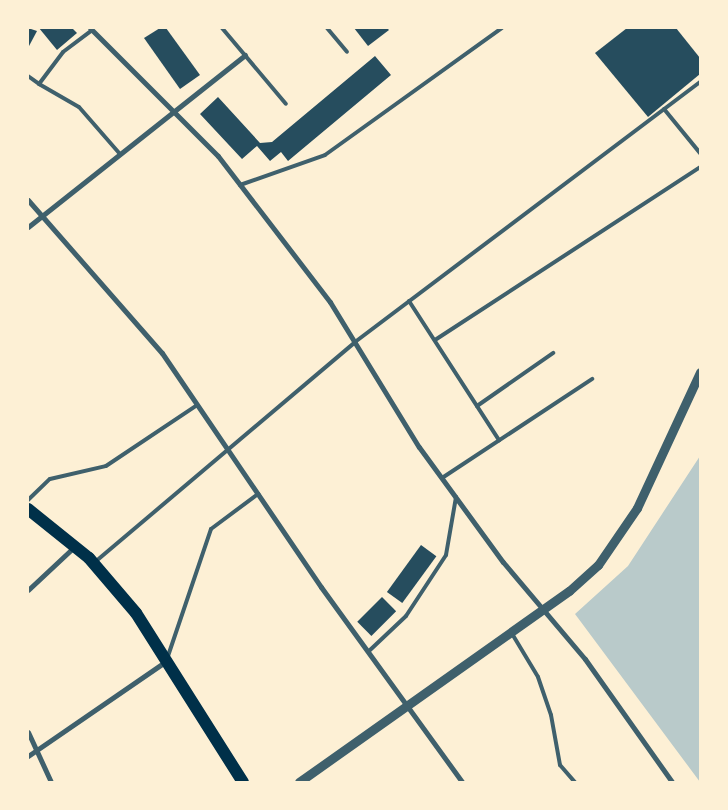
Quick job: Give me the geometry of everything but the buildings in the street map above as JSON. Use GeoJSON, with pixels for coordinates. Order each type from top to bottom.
{"type":"FeatureCollection","features":[{"type":"Feature","properties":{"kind":"main road"},"geometry":{"type":"LineString","coordinates":[[28,509],[94,563],[136,613],[244,782]]}},
{"type":"Feature","properties":{"kind":"street"},"geometry":{"type":"LineString","coordinates":[[91,29],[175,111],[240,185],[330,302],[442,478],[503,562],[544,608],[672,782]]}},
{"type":"Feature","properties":{"kind":"street"},"geometry":{"type":"LineString","coordinates":[[28,226],[245,55]]}},
{"type":"Feature","properties":{"kind":"street"},"geometry":{"type":"LineString","coordinates":[[28,200],[162,353],[227,450],[462,782]]}},
{"type":"Feature","properties":{"kind":"street"},"geometry":{"type":"LineString","coordinates":[[299,782],[511,632],[598,565],[620,538],[700,372]]}},
{"type":"Feature","properties":{"kind":"street"},"geometry":{"type":"LineString","coordinates":[[28,590],[75,546]]}},
{"type":"Feature","properties":{"kind":"street"},"geometry":{"type":"LineString","coordinates":[[28,756],[166,660]]}},
{"type":"Feature","properties":{"kind":"street"},"geometry":{"type":"LineString","coordinates":[[28,732],[51,782]]}},
{"type":"Feature","properties":{"kind":"lane"},"geometry":{"type":"LineString","coordinates":[[222,28],[286,104]]}},
{"type":"Feature","properties":{"kind":"lane"},"geometry":{"type":"LineString","coordinates":[[327,28],[347,52]]}},
{"type":"Feature","properties":{"kind":"lane"},"geometry":{"type":"LineString","coordinates":[[240,185],[325,155],[502,28]]}},
{"type":"Feature","properties":{"kind":"lane"},"geometry":{"type":"LineString","coordinates":[[39,84],[63,52],[91,29]]}},
{"type":"Feature","properties":{"kind":"lane"},"geometry":{"type":"LineString","coordinates":[[28,76],[79,107],[120,154]]}},
{"type":"Feature","properties":{"kind":"lane"},"geometry":{"type":"LineString","coordinates":[[94,563],[355,342],[700,82]]}},
{"type":"Feature","properties":{"kind":"lane"},"geometry":{"type":"LineString","coordinates":[[664,109],[700,153]]}},
{"type":"Feature","properties":{"kind":"lane"},"geometry":{"type":"LineString","coordinates":[[435,340],[700,167]]}},
{"type":"Feature","properties":{"kind":"lane"},"geometry":{"type":"LineString","coordinates":[[409,301],[499,440]]}},
{"type":"Feature","properties":{"kind":"lane"},"geometry":{"type":"LineString","coordinates":[[477,406],[554,353]]}},
{"type":"Feature","properties":{"kind":"lane"},"geometry":{"type":"LineString","coordinates":[[442,478],[592,379]]}},
{"type":"Feature","properties":{"kind":"lane"},"geometry":{"type":"LineString","coordinates":[[28,500],[50,479],[106,466],[197,404]]}},
{"type":"Feature","properties":{"kind":"lane"},"geometry":{"type":"LineString","coordinates":[[166,660],[211,529],[258,494]]}},
{"type":"Feature","properties":{"kind":"lane"},"geometry":{"type":"LineString","coordinates":[[368,651],[406,616],[446,555],[456,497]]}},
{"type":"Feature","properties":{"kind":"lane"},"geometry":{"type":"LineString","coordinates":[[511,632],[538,677],[551,715],[560,765],[575,782]]}},
{"type":"Feature","properties":{"kind":"shaded area"},"geometry":{"type":"Polygon","coordinates":[[[700,456],[700,782],[575,614],[628,566],[700,456]]]}}]}
